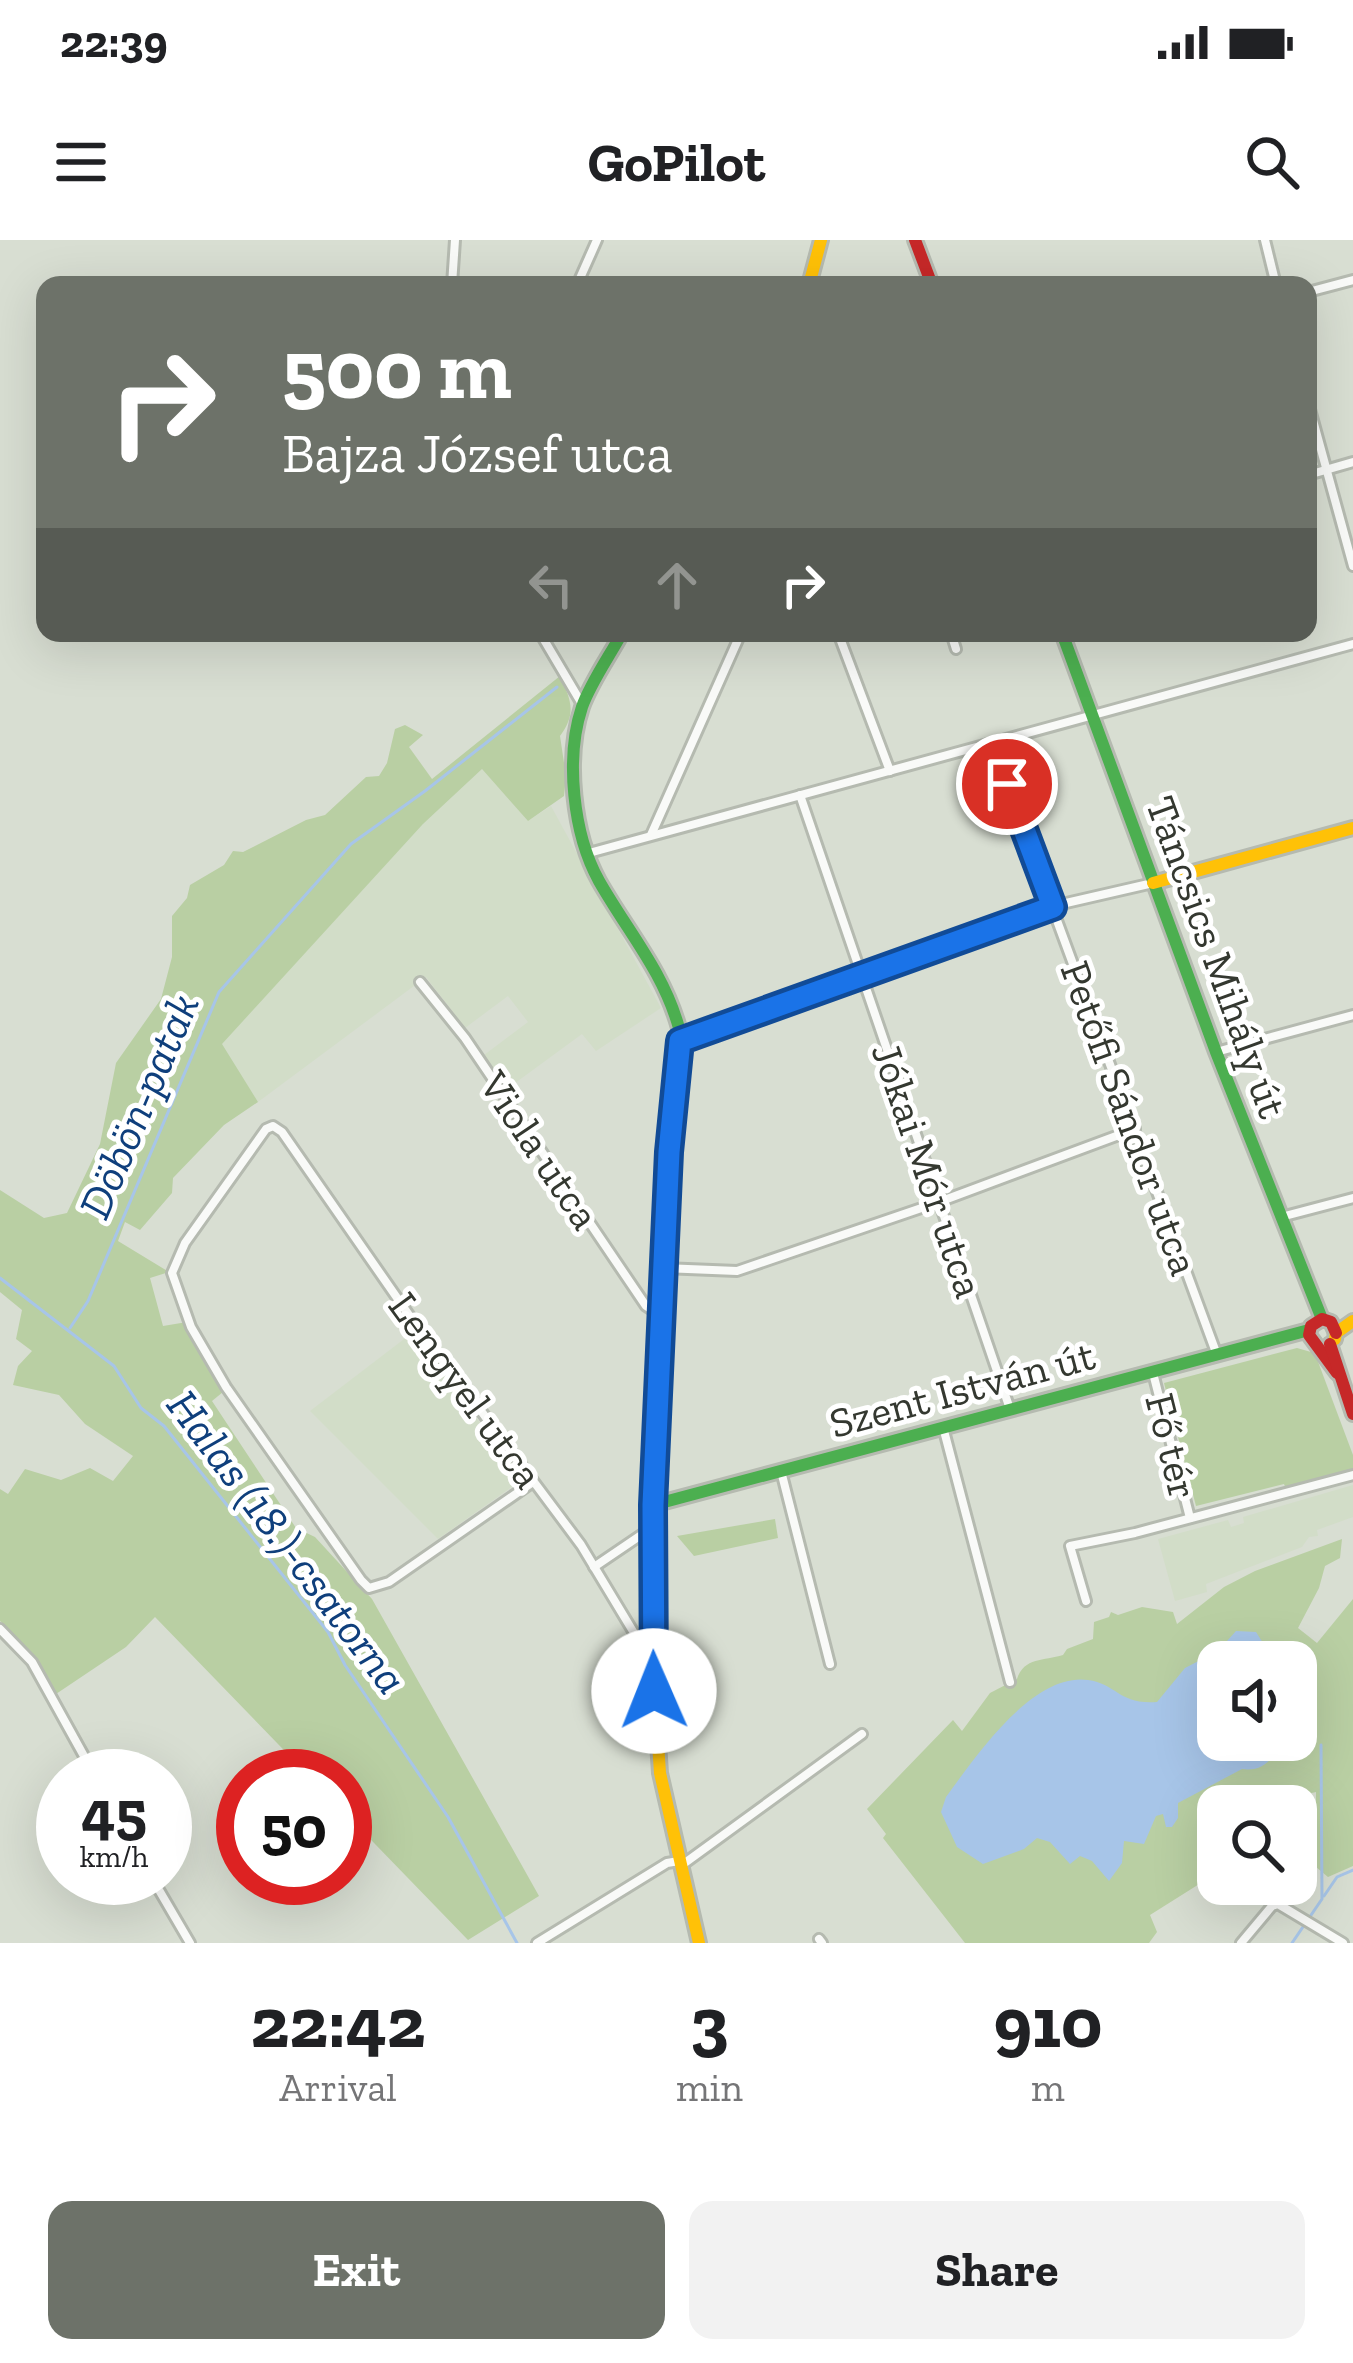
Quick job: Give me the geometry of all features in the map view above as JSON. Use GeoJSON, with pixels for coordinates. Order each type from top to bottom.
{"type":"FeatureCollection","features":[{"type":"Feature","properties":{"kind":"street"},"geometry":{"type":"LineString","coordinates":[[453,276],[455,240]]}},
{"type":"Feature","properties":{"kind":"street"},"geometry":{"type":"LineString","coordinates":[[582,276],[597,240]]}},
{"type":"Feature","properties":{"kind":"street"},"geometry":{"type":"LineString","coordinates":[[811,276],[821,240]]}},
{"type":"Feature","properties":{"kind":"street"},"geometry":{"type":"LineString","coordinates":[[915,240],[929,276]]}},
{"type":"Feature","properties":{"kind":"street"},"geometry":{"type":"LineString","coordinates":[[1265,240],[1274,276]]}},
{"type":"Feature","properties":{"kind":"street"},"geometry":{"type":"LineString","coordinates":[[1317,290],[1353,280]]}},
{"type":"Feature","properties":{"kind":"street"},"geometry":{"type":"LineString","coordinates":[[1317,434],[1353,566]]}},
{"type":"Feature","properties":{"kind":"street"},"geometry":{"type":"LineString","coordinates":[[1317,473],[1353,462]]}},
{"type":"Feature","properties":{"kind":"street"},"geometry":{"type":"LineString","coordinates":[[545,642],[583,704]]}},
{"type":"Feature","properties":{"kind":"street"},"geometry":{"type":"LineString","coordinates":[[617,642],[583,704],[573,754],[587,854],[608,897],[668,989],[680,1041],[663,1268],[652,1652],[660,1773],[699,1943]]}},
{"type":"Feature","properties":{"kind":"street"},"geometry":{"type":"LineString","coordinates":[[651,836],[737,642]]}},
{"type":"Feature","properties":{"kind":"street"},"geometry":{"type":"LineString","coordinates":[[841,642],[890,771]]}},
{"type":"Feature","properties":{"kind":"street"},"geometry":{"type":"LineString","coordinates":[[954,642],[956,649]]}},
{"type":"Feature","properties":{"kind":"street","name":"Táncsics Mihály út"},"geometry":{"type":"LineString","coordinates":[[1065,642],[1353,1414]]}},
{"type":"Feature","properties":{"kind":"street"},"geometry":{"type":"LineString","coordinates":[[587,854],[1353,644]]}},
{"type":"Feature","properties":{"kind":"street","name":"Petőfi Sándor utca"},"geometry":{"type":"LineString","coordinates":[[992,744],[1218,1357]]}},
{"type":"Feature","properties":{"kind":"street","name":"Jókai Mór utca"},"geometry":{"type":"LineString","coordinates":[[800,795],[1010,1409]]}},
{"type":"Feature","properties":{"kind":"street"},"geometry":{"type":"LineString","coordinates":[[680,1041],[1053,907],[1353,828]]}},
{"type":"Feature","properties":{"kind":"street","name":"Viola utca"},"geometry":{"type":"LineString","coordinates":[[420,982],[464,1038],[646,1306],[661,1316]]}},
{"type":"Feature","properties":{"kind":"street"},"geometry":{"type":"LineString","coordinates":[[1216,1052],[1353,1015]]}},
{"type":"Feature","properties":{"kind":"street","name":"Lengyel utca"},"geometry":{"type":"LineString","coordinates":[[533,1482],[389,1582],[369,1588],[361,1580],[239,1408],[191,1327],[172,1273],[185,1244],[266,1129],[278,1128],[436,1354],[533,1482],[594,1568],[637,1638],[652,1652]]}},
{"type":"Feature","properties":{"kind":"street"},"geometry":{"type":"LineString","coordinates":[[663,1268],[737,1271],[1135,1129]]}},
{"type":"Feature","properties":{"kind":"street"},"geometry":{"type":"LineString","coordinates":[[1279,1217],[1353,1198]]}},
{"type":"Feature","properties":{"kind":"street"},"geometry":{"type":"LineString","coordinates":[[1321,1332],[1353,1320]]}},
{"type":"Feature","properties":{"kind":"street","name":"Szent István út"},"geometry":{"type":"LineString","coordinates":[[653,1505],[1321,1332]]}},
{"type":"Feature","properties":{"kind":"street","name":"Fő tér"},"geometry":{"type":"LineString","coordinates":[[1153,1373],[1190,1519]]}},
{"type":"Feature","properties":{"kind":"street"},"geometry":{"type":"LineString","coordinates":[[943,1427],[1010,1682]]}},
{"type":"Feature","properties":{"kind":"street"},"geometry":{"type":"LineString","coordinates":[[781,1471],[830,1664]]}},
{"type":"Feature","properties":{"kind":"street","name":"Fő tér"},"geometry":{"type":"LineString","coordinates":[[1086,1601],[1070,1546],[1353,1475]]}},
{"type":"Feature","properties":{"kind":"street"},"geometry":{"type":"LineString","coordinates":[[594,1568],[653,1527]]}},
{"type":"Feature","properties":{"kind":"street"},"geometry":{"type":"LineString","coordinates":[[0,1629],[32,1662],[80,1749]]}},
{"type":"Feature","properties":{"kind":"street"},"geometry":{"type":"LineString","coordinates":[[537,1943],[667,1863],[680,1863],[862,1734]]}},
{"type":"Feature","properties":{"kind":"street"},"geometry":{"type":"LineString","coordinates":[[1241,1943],[1278,1904],[1342,1943]]}},
{"type":"Feature","properties":{"kind":"street"},"geometry":{"type":"LineString","coordinates":[[168,1905],[190,1943]]}},
{"type":"Feature","properties":{"kind":"shaded area"},"geometry":{"type":"Polygon","coordinates":[[[482,769],[528,821],[551,806],[661,1008],[596,1051],[582,1034],[507,1089],[484,1055],[528,1022],[508,996],[465,1028],[426,977],[258,1102],[221,1044],[423,824],[482,769]]]}},
{"type":"Feature","properties":{"kind":"shaded area"},"geometry":{"type":"Polygon","coordinates":[[[412,1333],[523,1479],[438,1539],[310,1411],[412,1333]]]}},
{"type":"Feature","properties":{"kind":"shaded area"},"geometry":{"type":"Polygon","coordinates":[[[1353,1485],[1353,1517],[1317,1530],[1318,1536],[1309,1537],[1302,1547],[1206,1584],[1207,1592],[1175,1601],[1158,1539],[1228,1520],[1231,1527],[1244,1523],[1243,1517],[1353,1485]]]}},
{"type":"Feature","properties":{"kind":"green space"},"geometry":{"type":"Polygon","coordinates":[[[560,676],[570,706],[560,736],[564,796],[528,821],[482,769],[423,824],[222,1044],[258,1102],[224,1125],[173,1178],[172,1193],[140,1230],[125,1222],[118,1241],[169,1272],[150,1278],[163,1326],[187,1322],[223,1392],[212,1401],[296,1528],[315,1537],[372,1599],[539,1896],[468,1940],[372,1841],[372,1749],[283,1749],[155,1617],[126,1647],[56,1694],[34,1655],[0,1621],[0,1489],[8,1494],[25,1469],[61,1480],[90,1468],[113,1481],[133,1456],[85,1424],[59,1395],[13,1385],[18,1366],[32,1351],[16,1339],[22,1310],[0,1292],[0,1190],[44,1218],[67,1213],[100,1144],[116,1063],[161,999],[172,957],[172,916],[187,898],[190,885],[224,865],[233,851],[243,852],[325,815],[366,777],[379,776],[395,729],[405,725],[423,735],[409,747],[432,779],[560,676]]]}},
{"type":"Feature","properties":{"kind":"green space"},"geometry":{"type":"Polygon","coordinates":[[[1297,1348],[1317,1359],[1353,1455],[1353,1470],[1196,1506],[1164,1383],[1297,1348]]]}},
{"type":"Feature","properties":{"kind":"green space"},"geometry":{"type":"Polygon","coordinates":[[[775,1519],[778,1538],[694,1556],[677,1536],[775,1519]]]}},
{"type":"Feature","properties":{"kind":"green space"},"geometry":{"type":"Polygon","coordinates":[[[1342,1539],[1340,1558],[1325,1566],[1298,1628],[1314,1641],[1197,1641],[1197,1761],[1317,1761],[1317,1643],[1353,1599],[1353,1866],[1328,1877],[1317,1868],[1317,1785],[1197,1785],[1197,1885],[1150,1915],[1157,1932],[1149,1943],[965,1943],[883,1838],[886,1834],[867,1809],[953,1720],[962,1731],[990,1693],[1017,1679],[1024,1667],[1093,1639],[1094,1622],[1111,1612],[1118,1615],[1142,1607],[1173,1612],[1177,1624],[1224,1587],[1342,1539]]]}},
{"type":"Feature","properties":{"kind":"water"},"geometry":{"type":"Polygon","coordinates":[[[1236,1631],[1256,1632],[1262,1641],[1227,1641],[1236,1631]]]}},
{"type":"Feature","properties":{"kind":"water"},"geometry":{"type":"Polygon","coordinates":[[[1197,1662],[1197,1761],[1268,1762],[1212,1785],[1197,1785],[1197,1793],[1178,1803],[1178,1818],[1172,1827],[1166,1827],[1163,1814],[1156,1816],[1144,1844],[1124,1841],[1122,1863],[1109,1881],[1092,1861],[1080,1856],[1070,1864],[1050,1842],[1037,1838],[1024,1849],[983,1864],[957,1847],[941,1812],[946,1797],[988,1741],[1026,1703],[1067,1681],[1088,1680],[1134,1700],[1157,1702],[1185,1668],[1197,1662]]]}},
{"type":"Feature","properties":{"kind":"waterway","name":"Döbön-patak"},"geometry":{"type":"LineString","coordinates":[[70,1328],[88,1301],[219,992],[351,844],[557,687]]}},
{"type":"Feature","properties":{"kind":"waterway","name":"Halas (18.)-csatorna"},"geometry":{"type":"LineString","coordinates":[[0,1278],[114,1366],[141,1408],[164,1426],[328,1632],[345,1665],[448,1817],[517,1943]]}},
{"type":"Feature","properties":{"kind":"waterway"},"geometry":{"type":"LineString","coordinates":[[1292,1943],[1322,1899],[1321,1745]]}},
{"type":"Feature","properties":{"kind":"waterway"},"geometry":{"type":"LineString","coordinates":[[1324,1896],[1337,1877],[1353,1870]]}},
{"type":"Feature","properties":{"kind":"traffic: fast"},"geometry":{"type":"LineString","coordinates":[[617,642],[582,707],[574,749],[574,796],[590,862],[654,970],[679,1028],[661,1316],[656,1518]]}},
{"type":"Feature","properties":{"kind":"traffic: fast"},"geometry":{"type":"LineString","coordinates":[[1065,642],[1216,1052],[1322,1319]]}},
{"type":"Feature","properties":{"kind":"traffic: fast"},"geometry":{"type":"LineString","coordinates":[[653,1505],[1309,1330]]}},
{"type":"Feature","properties":{"kind":"traffic: slow"},"geometry":{"type":"LineString","coordinates":[[811,276],[821,240]]}},
{"type":"Feature","properties":{"kind":"traffic: slow"},"geometry":{"type":"LineString","coordinates":[[1153,883],[1353,828]]}},
{"type":"Feature","properties":{"kind":"traffic: slow"},"geometry":{"type":"LineString","coordinates":[[1335,1339],[1353,1321]]}},
{"type":"Feature","properties":{"kind":"traffic: slow"},"geometry":{"type":"LineString","coordinates":[[656,1518],[652,1652],[660,1773],[699,1943]]}},
{"type":"Feature","properties":{"kind":"traffic: jam"},"geometry":{"type":"LineString","coordinates":[[915,240],[929,276]]}},
{"type":"Feature","properties":{"kind":"traffic: jam"},"geometry":{"type":"LineString","coordinates":[[1336,1333],[1331,1322],[1322,1319],[1311,1326],[1309,1335],[1337,1373]]}},
{"type":"Feature","properties":{"kind":"traffic: jam"},"geometry":{"type":"LineString","coordinates":[[1330,1344],[1353,1414]]}},
{"type":"Feature","properties":{"kind":"route"},"geometry":{"type":"LineString","coordinates":[[654,1691],[653,1505],[669,1152],[680,1041],[1053,907],[1007,784]]}}]}
